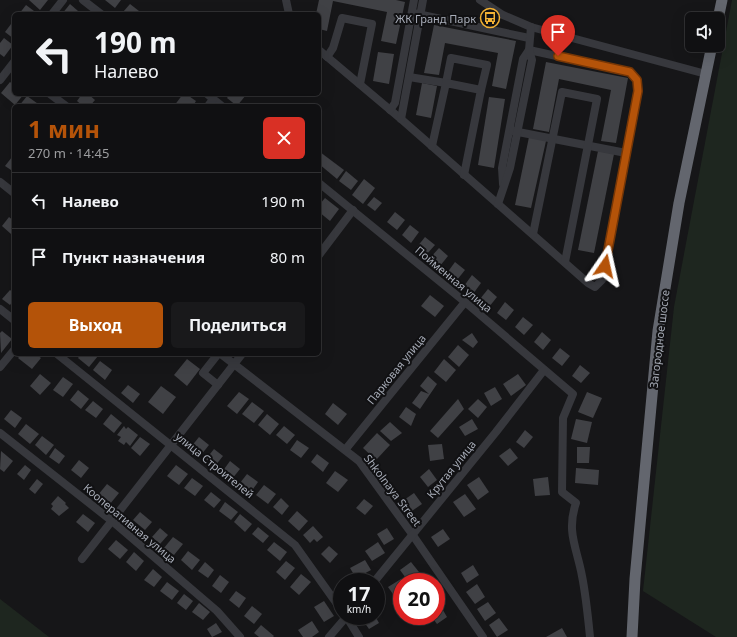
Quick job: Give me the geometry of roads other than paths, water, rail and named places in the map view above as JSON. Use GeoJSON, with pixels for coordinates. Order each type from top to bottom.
{"type":"FeatureCollection","features":[{"type":"Feature","properties":{"kind":"highway"},"geometry":{"type":"LineString","coordinates":[[719,12],[722,0]]}},
{"type":"Feature","properties":{"kind":"highway","name":"Загородное шоссе"},"geometry":{"type":"LineString","coordinates":[[632,637],[635,579],[658,331],[679,202],[711,52]]}},
{"type":"Feature","properties":{"kind":"street"},"geometry":{"type":"LineString","coordinates":[[54,12],[63,0]]}},
{"type":"Feature","properties":{"kind":"street"},"geometry":{"type":"LineString","coordinates":[[83,0],[98,12]]}},
{"type":"Feature","properties":{"kind":"street"},"geometry":{"type":"LineString","coordinates":[[286,0],[289,12]]}},
{"type":"Feature","properties":{"kind":"street"},"geometry":{"type":"LineString","coordinates":[[402,119],[417,14],[414,0]]}},
{"type":"Feature","properties":{"kind":"street"},"geometry":{"type":"LineString","coordinates":[[390,110],[395,103],[417,14],[423,0]]}},
{"type":"Feature","properties":{"kind":"street"},"geometry":{"type":"LineString","coordinates":[[480,0],[503,14],[531,26],[706,74]]}},
{"type":"Feature","properties":{"kind":"street"},"geometry":{"type":"LineString","coordinates":[[417,14],[529,38]]}},
{"type":"Feature","properties":{"kind":"street"},"geometry":{"type":"LineString","coordinates":[[327,57],[334,48],[342,18],[372,24],[360,84]]}},
{"type":"Feature","properties":{"kind":"street"},"geometry":{"type":"LineString","coordinates":[[498,204],[510,168],[513,132],[532,60],[529,50],[531,26]]}},
{"type":"Feature","properties":{"kind":"street"},"geometry":{"type":"LineString","coordinates":[[321,52],[402,119],[464,175],[596,287],[602,280],[638,91],[637,80],[630,72],[529,50]]}},
{"type":"Feature","properties":{"kind":"street"},"geometry":{"type":"LineString","coordinates":[[432,146],[451,58],[487,65],[464,175]]}},
{"type":"Feature","properties":{"kind":"street"},"geometry":{"type":"LineString","coordinates":[[0,80],[12,65]]}},
{"type":"Feature","properties":{"kind":"street"},"geometry":{"type":"LineString","coordinates":[[409,77],[481,90]]}},
{"type":"Feature","properties":{"kind":"street"},"geometry":{"type":"LineString","coordinates":[[533,234],[562,92],[597,99],[565,262]]}},
{"type":"Feature","properties":{"kind":"street"},"geometry":{"type":"LineString","coordinates":[[53,96],[63,104]]}},
{"type":"Feature","properties":{"kind":"street"},"geometry":{"type":"LineString","coordinates":[[210,96],[220,104]]}},
{"type":"Feature","properties":{"kind":"street"},"geometry":{"type":"LineString","coordinates":[[513,132],[626,153]]}},
{"type":"Feature","properties":{"kind":"street"},"geometry":{"type":"LineString","coordinates":[[0,182],[12,191]]}},
{"type":"Feature","properties":{"kind":"street","name":"Пойменная улица"},"geometry":{"type":"LineString","coordinates":[[321,185],[465,302],[573,394],[563,418],[562,492],[576,503],[573,513],[572,537],[582,574],[590,637]]}},
{"type":"Feature","properties":{"kind":"street"},"geometry":{"type":"LineString","coordinates":[[321,252],[353,210]]}},
{"type":"Feature","properties":{"kind":"street","name":"Парковая улица"},"geometry":{"type":"LineString","coordinates":[[345,450],[465,302]]}},
{"type":"Feature","properties":{"kind":"street"},"geometry":{"type":"LineString","coordinates":[[0,309],[12,318]]}},
{"type":"Feature","properties":{"kind":"street"},"geometry":{"type":"LineString","coordinates":[[0,367],[12,352]]}},
{"type":"Feature","properties":{"kind":"street","name":"улица Строителей"},"geometry":{"type":"LineString","coordinates":[[60,356],[172,444],[296,545],[333,598]]}},
{"type":"Feature","properties":{"kind":"street"},"geometry":{"type":"LineString","coordinates":[[217,356],[203,373],[218,385]]}},
{"type":"Feature","properties":{"kind":"street","name":"Shkolnaya Street"},"geometry":{"type":"LineString","coordinates":[[222,356],[359,461],[412,534],[483,637]]}},
{"type":"Feature","properties":{"kind":"street"},"geometry":{"type":"LineString","coordinates":[[82,560],[240,356]]}},
{"type":"Feature","properties":{"kind":"street","name":"Крутая улица"},"geometry":{"type":"LineString","coordinates":[[381,573],[496,432],[544,370]]}},
{"type":"Feature","properties":{"kind":"street","name":"Кооперативная улица"},"geometry":{"type":"LineString","coordinates":[[0,433],[112,521],[217,611],[234,628],[240,637]]}},
{"type":"Feature","properties":{"kind":"street"},"geometry":{"type":"LineString","coordinates":[[329,637],[338,625]]}},
{"type":"Feature","properties":{"kind":"street","name":"улица Строителей"},"geometry":{"type":"LineString","coordinates":[[351,625],[359,637]]}},
{"type":"Feature","properties":{"kind":"place","name":"ЖК Гранд Парк"},"geometry":{"type":"Point","coordinates":[490,18]}}]}
